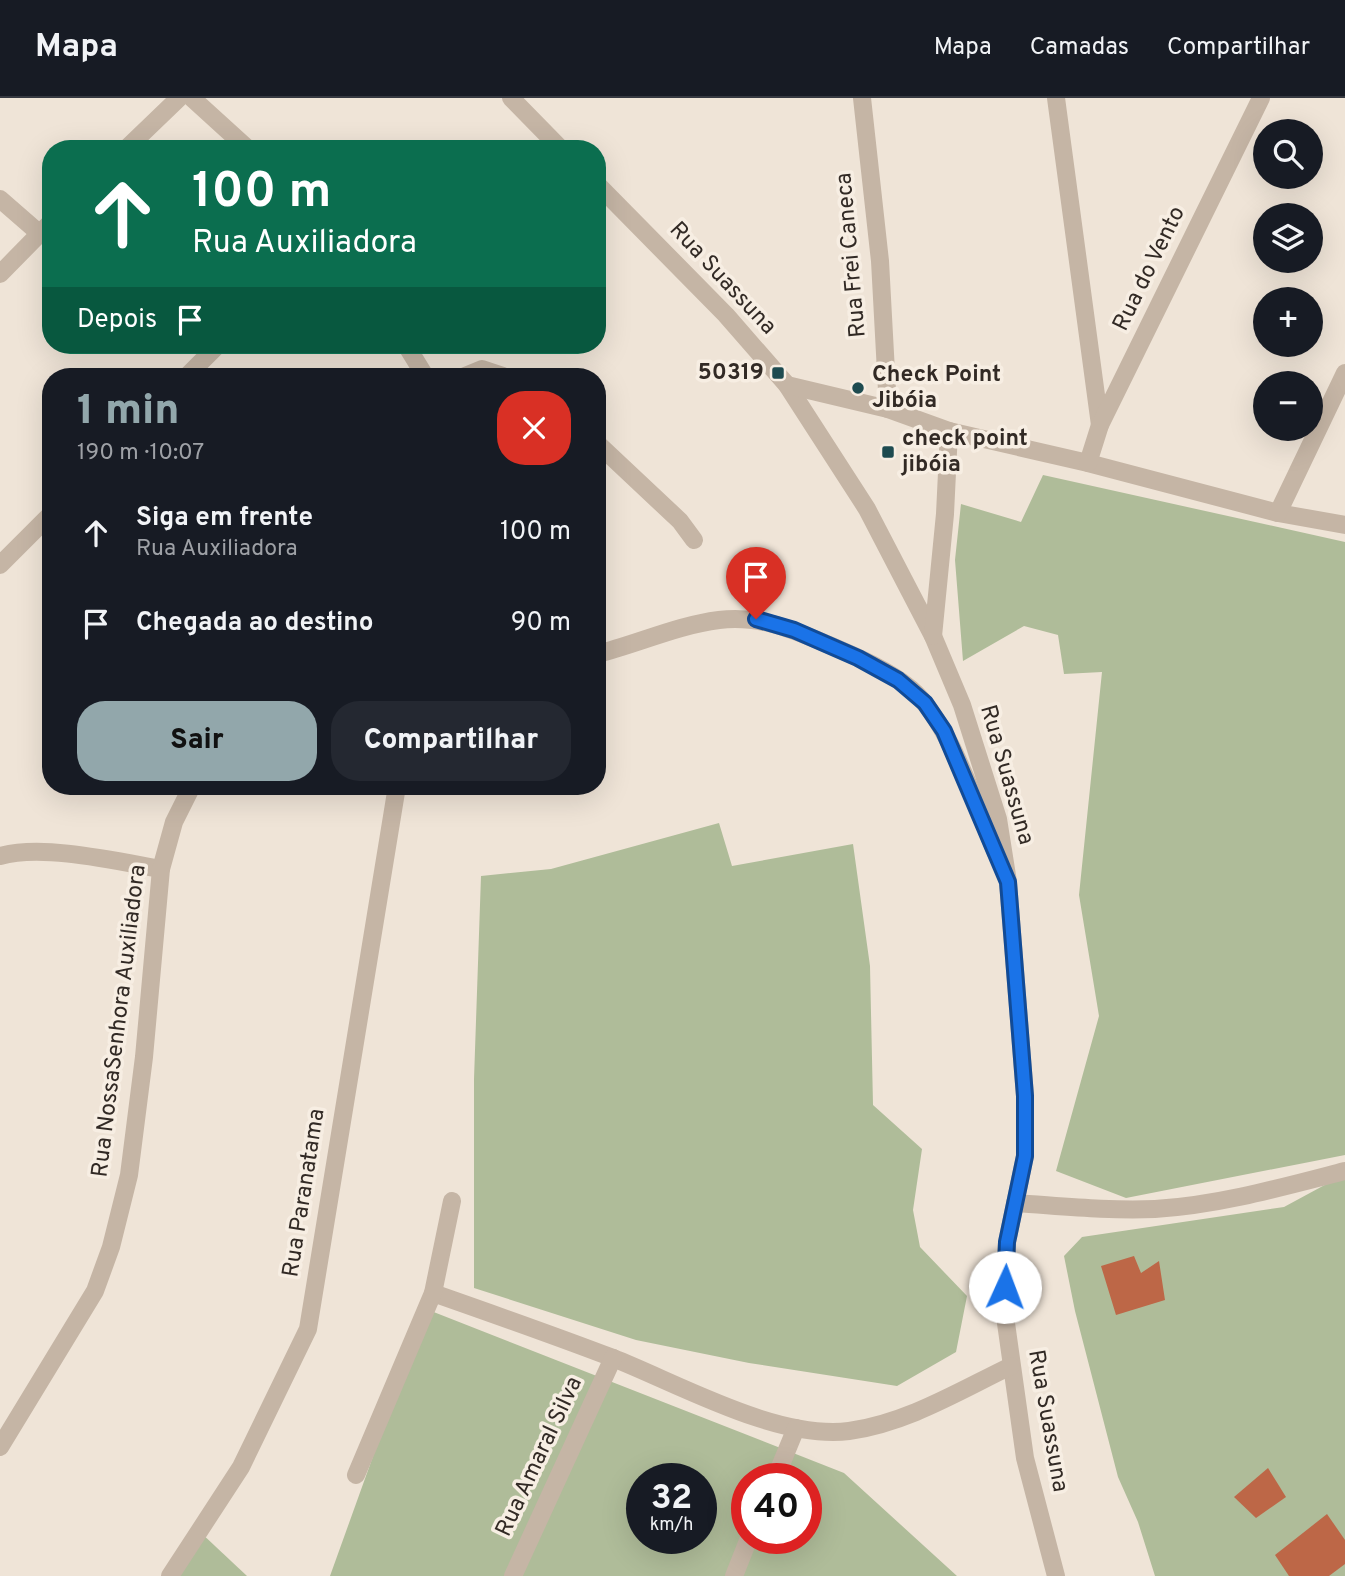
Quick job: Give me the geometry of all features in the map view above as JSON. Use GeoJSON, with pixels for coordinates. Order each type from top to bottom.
{"type":"FeatureCollection","features":[{"type":"Feature","properties":{"kind":"street"},"geometry":{"type":"LineString","coordinates":[[136,140],[179,98]]}},
{"type":"Feature","properties":{"kind":"street"},"geometry":{"type":"LineString","coordinates":[[192,98],[238,140]]}},
{"type":"Feature","properties":{"kind":"street"},"geometry":{"type":"LineString","coordinates":[[511,98],[552,140]]}},
{"type":"Feature","properties":{"kind":"street","name":"Rua Frei Caneca"},"geometry":{"type":"LineString","coordinates":[[862,98],[880,261],[888,408]]}},
{"type":"Feature","properties":{"kind":"street"},"geometry":{"type":"LineString","coordinates":[[1056,98],[1100,425]]}},
{"type":"Feature","properties":{"kind":"street","name":"Rua do Vento"},"geometry":{"type":"LineString","coordinates":[[1088,463],[1100,425],[1261,98]]}},
{"type":"Feature","properties":{"kind":"street","name":"Rua Suassuna"},"geometry":{"type":"LineString","coordinates":[[606,193],[726,315],[787,386],[867,509],[933,636],[962,705],[998,819],[1008,882],[1025,1096],[1025,1156],[1007,1242],[1004,1310],[1025,1458],[1056,1576]]}},
{"type":"Feature","properties":{"kind":"street"},"geometry":{"type":"LineString","coordinates":[[0,198],[42,225]]}},
{"type":"Feature","properties":{"kind":"street"},"geometry":{"type":"LineString","coordinates":[[0,274],[42,230]]}},
{"type":"Feature","properties":{"kind":"street"},"geometry":{"type":"LineString","coordinates":[[195,368],[209,354]]}},
{"type":"Feature","properties":{"kind":"street"},"geometry":{"type":"LineString","coordinates":[[1278,513],[1345,373]]}},
{"type":"Feature","properties":{"kind":"street"},"geometry":{"type":"LineString","coordinates":[[787,386],[888,408],[949,431],[1088,463],[1278,513],[1345,525]]}},
{"type":"Feature","properties":{"kind":"street"},"geometry":{"type":"LineString","coordinates":[[933,636],[945,514],[949,431]]}},
{"type":"Feature","properties":{"kind":"street"},"geometry":{"type":"LineString","coordinates":[[606,451],[680,521],[694,540]]}},
{"type":"Feature","properties":{"kind":"street"},"geometry":{"type":"LineString","coordinates":[[0,565],[42,523]]}},
{"type":"Feature","properties":{"kind":"street"},"geometry":{"type":"LineString","coordinates":[[606,651],[702,623],[722,619],[756,619],[794,630],[884,671],[912,690],[935,715],[1008,882]]}},
{"type":"Feature","properties":{"kind":"street","name":"Rua NossaSenhora Auxiliadora"},"geometry":{"type":"LineString","coordinates":[[0,1447],[95,1291],[111,1247],[129,1175],[144,1057],[161,869],[174,822],[188,795]]}},
{"type":"Feature","properties":{"kind":"street","name":"Rua Paranatama"},"geometry":{"type":"LineString","coordinates":[[170,1576],[241,1466],[307,1329],[396,795]]}},
{"type":"Feature","properties":{"kind":"street"},"geometry":{"type":"LineString","coordinates":[[0,856],[14,852],[52,854],[161,869]]}},
{"type":"Feature","properties":{"kind":"street"},"geometry":{"type":"LineString","coordinates":[[1015,1203],[1115,1210],[1158,1209],[1268,1191],[1345,1171]]}},
{"type":"Feature","properties":{"kind":"street"},"geometry":{"type":"LineString","coordinates":[[356,1475],[433,1293],[452,1201]]}},
{"type":"Feature","properties":{"kind":"street"},"geometry":{"type":"LineString","coordinates":[[433,1293],[613,1358],[735,1408],[796,1429],[846,1431],[888,1424],[1011,1366]]}},
{"type":"Feature","properties":{"kind":"street","name":"Rua Amaral Silva"},"geometry":{"type":"LineString","coordinates":[[513,1576],[613,1358]]}},
{"type":"Feature","properties":{"kind":"street"},"geometry":{"type":"LineString","coordinates":[[782,1463],[796,1429]]}},
{"type":"Feature","properties":{"kind":"street"},"geometry":{"type":"LineString","coordinates":[[733,1576],[743,1554]]}},
{"type":"Feature","properties":{"kind":"green space"},"geometry":{"type":"Polygon","coordinates":[[[1043,475],[1345,542],[1345,1155],[1126,1198],[1056,1171],[1099,1016],[1079,895],[1102,672],[1064,674],[1058,635],[1024,626],[963,661],[955,560],[961,504],[1021,522],[1043,475]]]}},
{"type":"Feature","properties":{"kind":"green space"},"geometry":{"type":"Polygon","coordinates":[[[719,823],[732,866],[853,844],[870,966],[873,1105],[922,1149],[913,1210],[920,1247],[967,1296],[956,1352],[897,1386],[749,1363],[636,1340],[474,1288],[474,1079],[481,876],[551,869],[719,823]]]}},
{"type":"Feature","properties":{"kind":"green space"},"geometry":{"type":"Polygon","coordinates":[[[1345,1174],[1345,1576],[1155,1576],[1138,1522],[1118,1477],[1075,1311],[1064,1256],[1082,1237],[1284,1207],[1345,1174]]]}},
{"type":"Feature","properties":{"kind":"green space"},"geometry":{"type":"Polygon","coordinates":[[[426,1309],[819,1463],[731,1463],[731,1554],[822,1554],[822,1464],[844,1473],[957,1576],[330,1576],[426,1309]]]}},
{"type":"Feature","properties":{"kind":"green space"},"geometry":{"type":"Polygon","coordinates":[[[199,1531],[247,1576],[168,1576],[199,1531]]]}},
{"type":"Feature","properties":{"kind":"building"},"geometry":{"type":"Polygon","coordinates":[[[1134,1256],[1141,1273],[1159,1261],[1165,1300],[1116,1315],[1101,1266],[1134,1256]]]}},
{"type":"Feature","properties":{"kind":"building"},"geometry":{"type":"Polygon","coordinates":[[[1268,1468],[1286,1497],[1256,1518],[1234,1497],[1268,1468]]]}},
{"type":"Feature","properties":{"kind":"building"},"geometry":{"type":"Polygon","coordinates":[[[1327,1514],[1345,1540],[1345,1564],[1329,1576],[1289,1576],[1275,1555],[1327,1514]]]}},
{"type":"Feature","properties":{"kind":"place","name":"50319"},"geometry":{"type":"Point","coordinates":[778,373]}},
{"type":"Feature","properties":{"kind":"place","name":"Check Point Jibóia"},"geometry":{"type":"Point","coordinates":[858,388]}},
{"type":"Feature","properties":{"kind":"place","name":"check point jibóia"},"geometry":{"type":"Point","coordinates":[888,452]}},
{"type":"Feature","properties":{"kind":"route"},"geometry":{"type":"LineString","coordinates":[[756,619],[794,630],[858,658],[898,680],[925,703],[944,731],[1008,882],[1025,1096],[1025,1156],[1007,1242],[1005,1287]]}}]}
